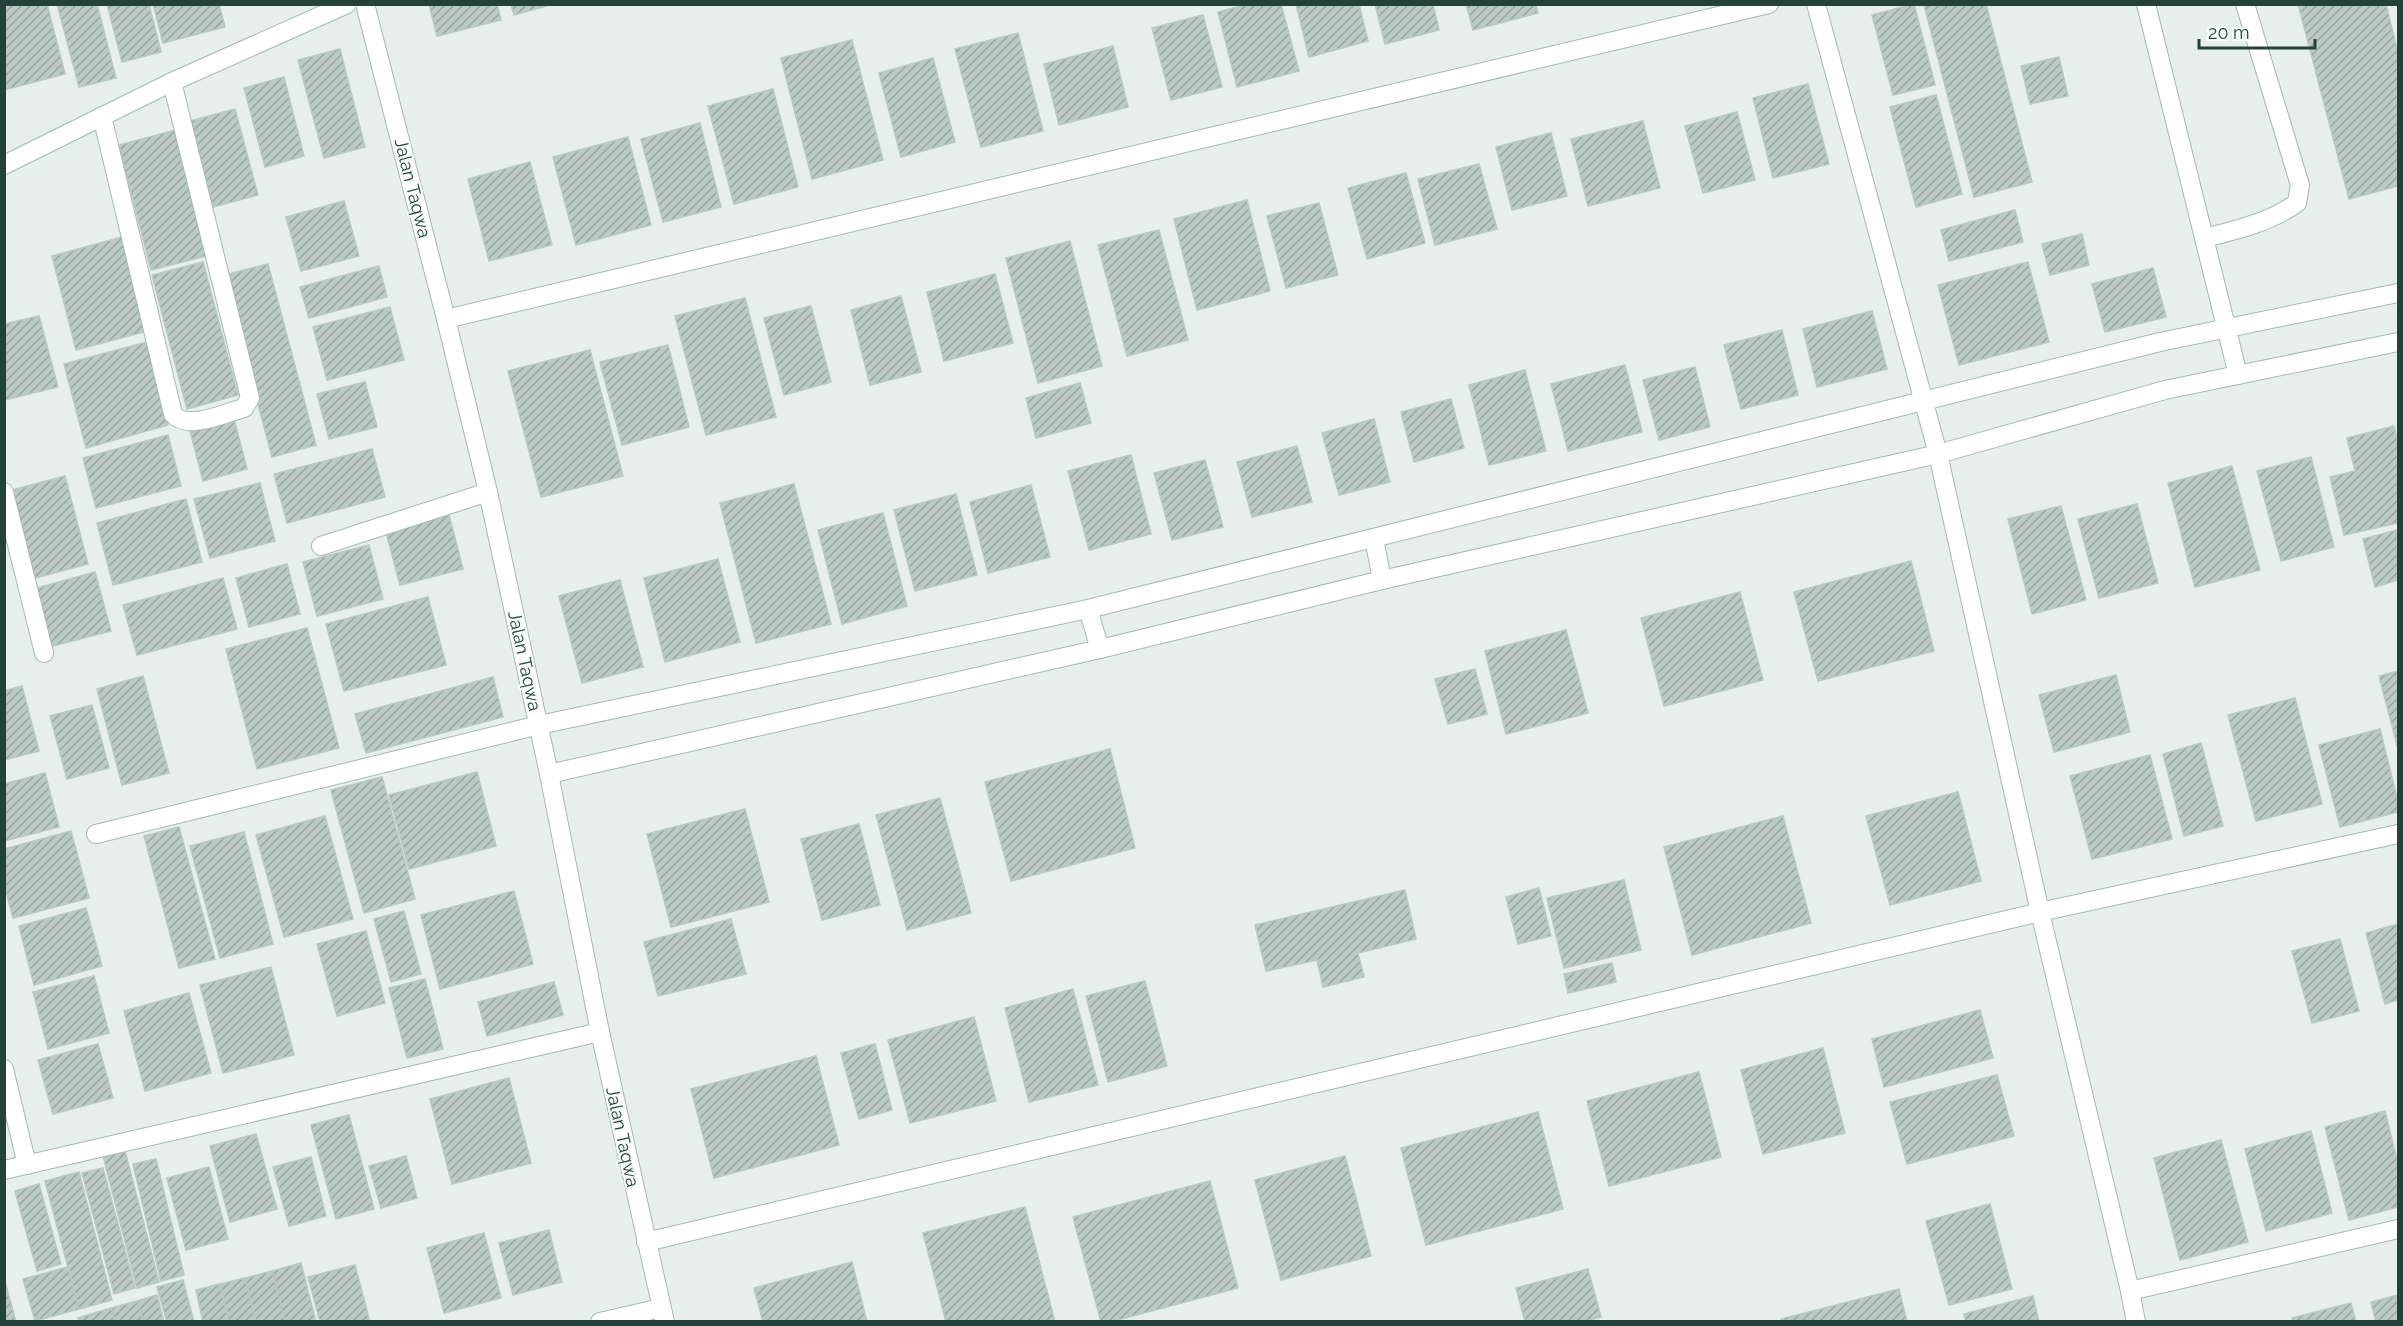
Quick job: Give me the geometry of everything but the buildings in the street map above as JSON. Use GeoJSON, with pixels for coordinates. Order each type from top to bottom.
{"type":"FeatureCollection","features":[{"type":"Feature","properties":{"kind":"street"},"geometry":{"type":"LineString","coordinates":[[4,165],[172,82],[347,4]]}},
{"type":"Feature","properties":{"kind":"street","name":"Jalan Taqwa"},"geometry":{"type":"LineString","coordinates":[[365,4],[488,492],[539,725],[600,1032],[663,1315]]}},
{"type":"Feature","properties":{"kind":"street"},"geometry":{"type":"LineString","coordinates":[[446,319],[1769,4]]}},
{"type":"Feature","properties":{"kind":"street"},"geometry":{"type":"LineString","coordinates":[[1816,4],[1938,454],[2040,912],[2136,1322]]}},
{"type":"Feature","properties":{"kind":"street"},"geometry":{"type":"LineString","coordinates":[[2146,4],[2238,375]]}},
{"type":"Feature","properties":{"kind":"street"},"geometry":{"type":"LineString","coordinates":[[2205,238],[2240,230],[2283,213],[2297,202],[2300,185],[2245,4]]}},
{"type":"Feature","properties":{"kind":"street"},"geometry":{"type":"LineString","coordinates":[[102,116],[173,414],[183,422],[195,422],[244,408],[250,398],[172,82]]}},
{"type":"Feature","properties":{"kind":"street"},"geometry":{"type":"LineString","coordinates":[[96,834],[539,725],[1088,609],[2160,342],[2398,293]]}},
{"type":"Feature","properties":{"kind":"street"},"geometry":{"type":"LineString","coordinates":[[549,774],[1100,648],[1382,580],[1938,454],[2166,390],[2398,342]]}},
{"type":"Feature","properties":{"kind":"street"},"geometry":{"type":"LineString","coordinates":[[4,492],[44,653]]}},
{"type":"Feature","properties":{"kind":"street"},"geometry":{"type":"LineString","coordinates":[[321,546],[488,492]]}},
{"type":"Feature","properties":{"kind":"street"},"geometry":{"type":"LineString","coordinates":[[1374,538],[1382,580]]}},
{"type":"Feature","properties":{"kind":"street"},"geometry":{"type":"LineString","coordinates":[[1088,609],[1100,648]]}},
{"type":"Feature","properties":{"kind":"street"},"geometry":{"type":"LineString","coordinates":[[646,1242],[2040,912],[2398,834]]}},
{"type":"Feature","properties":{"kind":"street"},"geometry":{"type":"LineString","coordinates":[[4,1170],[600,1032]]}},
{"type":"Feature","properties":{"kind":"street"},"geometry":{"type":"LineString","coordinates":[[4,1069],[27,1165]]}},
{"type":"Feature","properties":{"kind":"street"},"geometry":{"type":"LineString","coordinates":[[2130,1291],[2398,1229]]}},
{"type":"Feature","properties":{"kind":"street"},"geometry":{"type":"LineString","coordinates":[[600,1322],[663,1315]]}}]}
